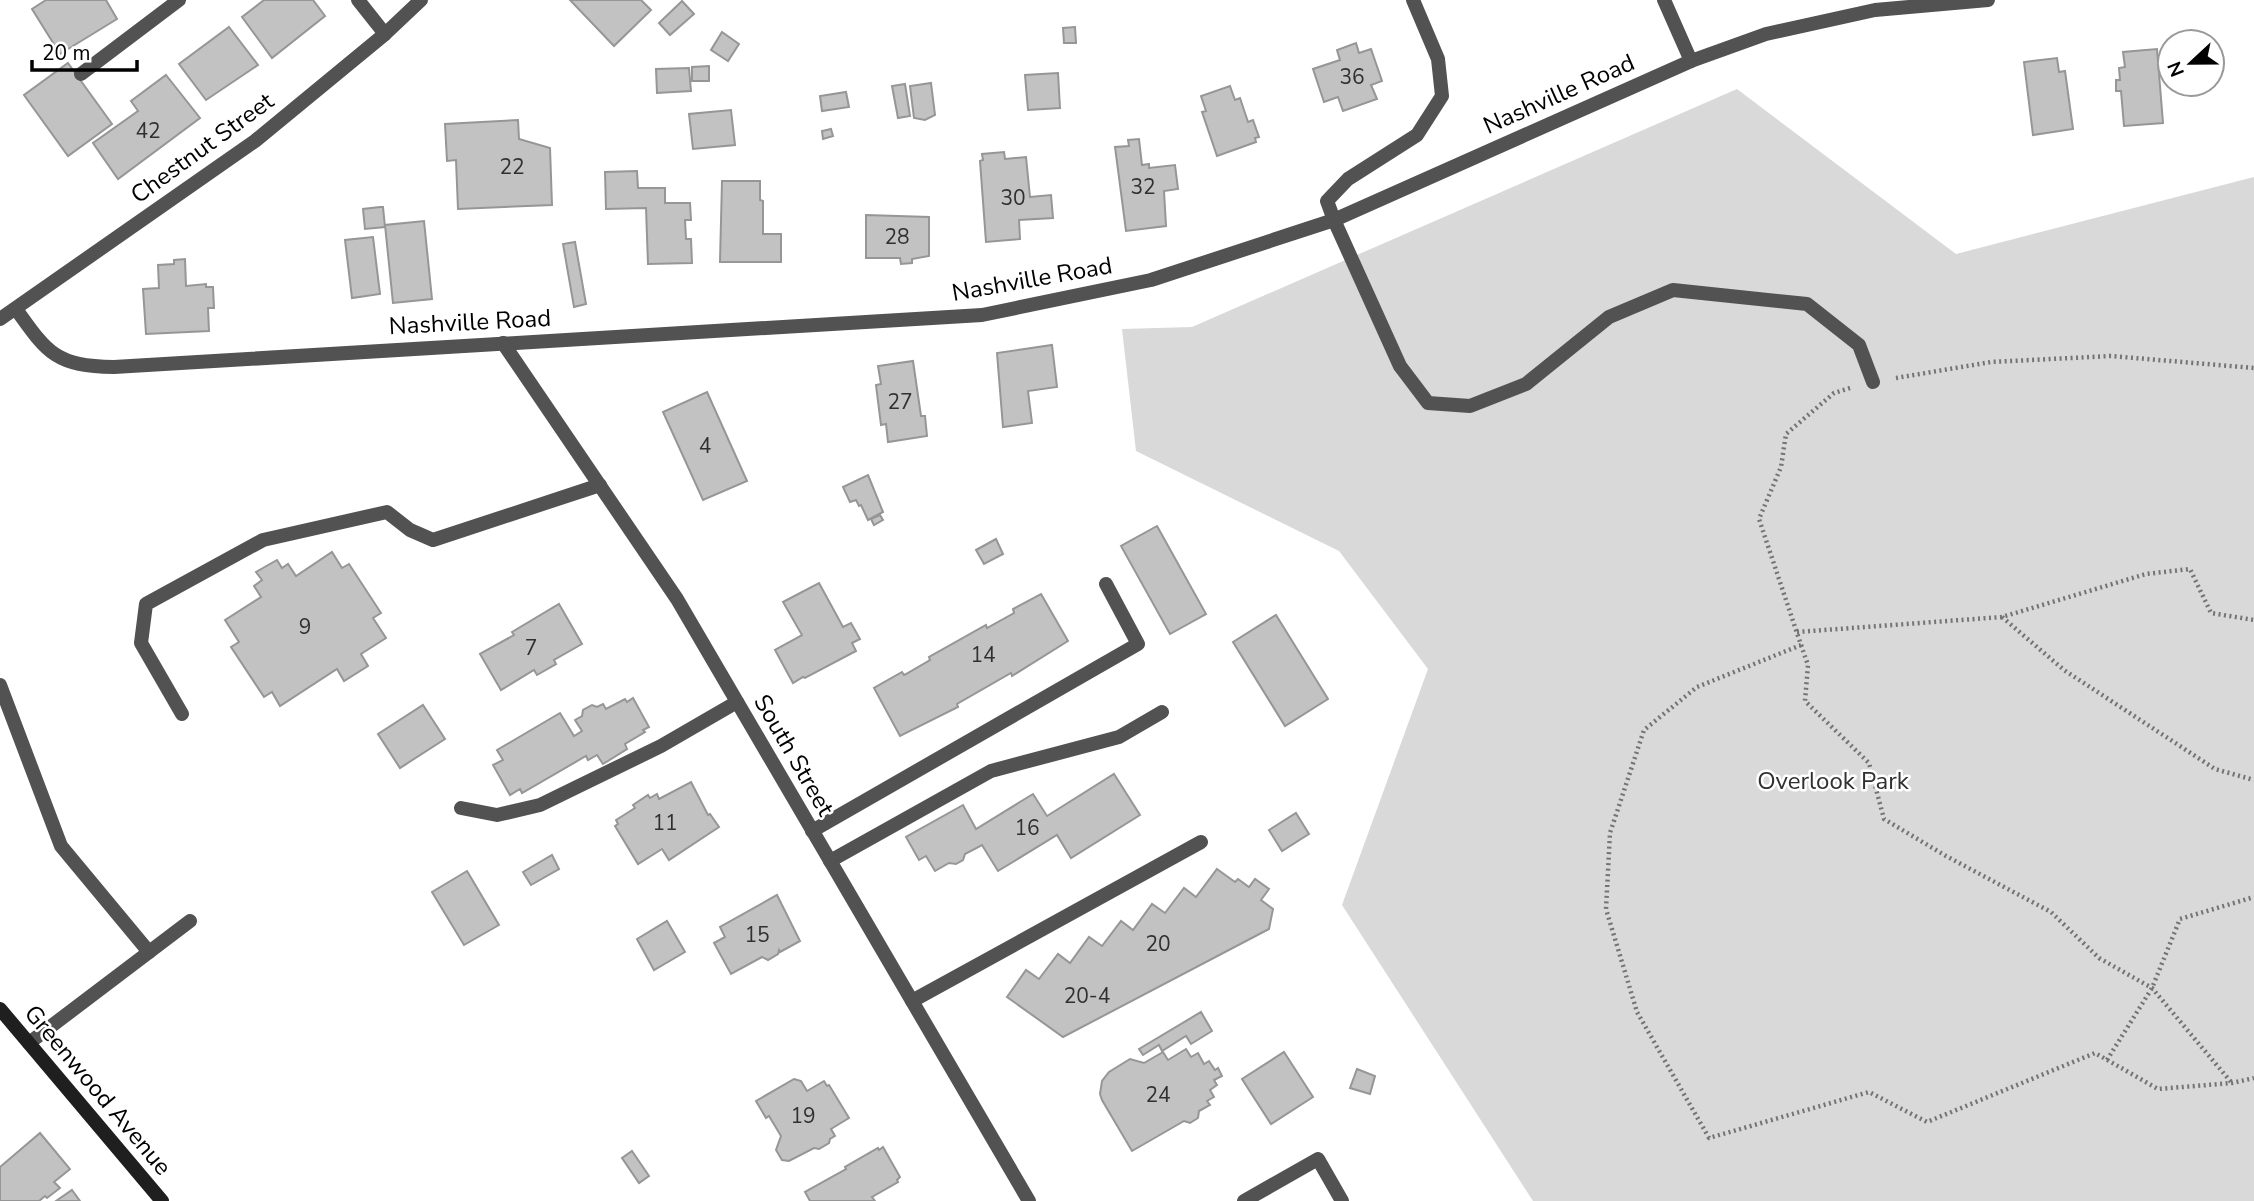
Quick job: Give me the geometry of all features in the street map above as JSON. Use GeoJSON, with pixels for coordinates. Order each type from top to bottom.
{"type":"FeatureCollection","features":[{"type":"Feature","properties":{"kind":"main road","name":"Greenwood Avenue"},"geometry":{"type":"LineString","coordinates":[[0,1009],[162,1201]]}},
{"type":"Feature","properties":{"kind":"street"},"geometry":{"type":"LineString","coordinates":[[81,74],[179,0]]}},
{"type":"Feature","properties":{"kind":"street"},"geometry":{"type":"LineString","coordinates":[[358,0],[385,34]]}},
{"type":"Feature","properties":{"kind":"street","name":"Chestnut Street"},"geometry":{"type":"LineString","coordinates":[[0,319],[255,141],[385,34],[421,0]]}},
{"type":"Feature","properties":{"kind":"street"},"geometry":{"type":"LineString","coordinates":[[1413,0],[1438,59],[1442,96],[1417,135],[1348,179],[1327,201],[1400,366],[1428,403],[1470,407],[1525,384],[1609,317],[1673,290],[1807,304],[1859,345],[1872,382]]}},
{"type":"Feature","properties":{"kind":"street"},"geometry":{"type":"LineString","coordinates":[[1664,0],[1691,61]]}},
{"type":"Feature","properties":{"kind":"street","name":"Nashville Road"},"geometry":{"type":"LineString","coordinates":[[16,309],[49,351],[62,360],[89,367],[982,315],[1151,280],[1334,220],[1691,61],[1766,34],[1875,10],[1988,0]]}},
{"type":"Feature","properties":{"kind":"street","name":"South Street"},"geometry":{"type":"LineString","coordinates":[[503,343],[677,599],[1029,1201]]}},
{"type":"Feature","properties":{"kind":"street"},"geometry":{"type":"LineString","coordinates":[[182,714],[141,643],[146,604],[263,540],[387,512],[410,530],[433,540],[600,485]]}},
{"type":"Feature","properties":{"kind":"street"},"geometry":{"type":"LineString","coordinates":[[812,831],[1138,644],[1106,584]]}},
{"type":"Feature","properties":{"kind":"street"},"geometry":{"type":"LineString","coordinates":[[0,685],[61,846],[149,952]]}},
{"type":"Feature","properties":{"kind":"street"},"geometry":{"type":"LineString","coordinates":[[461,808],[497,815],[540,805],[661,746],[737,702]]}},
{"type":"Feature","properties":{"kind":"street"},"geometry":{"type":"LineString","coordinates":[[830,861],[991,771],[1119,737],[1162,712]]}},
{"type":"Feature","properties":{"kind":"street"},"geometry":{"type":"LineString","coordinates":[[912,1001],[1201,842]]}},
{"type":"Feature","properties":{"kind":"street"},"geometry":{"type":"LineString","coordinates":[[29,1043],[190,921]]}},
{"type":"Feature","properties":{"kind":"street"},"geometry":{"type":"LineString","coordinates":[[1244,1201],[1318,1159],[1342,1201]]}},
{"type":"Feature","properties":{"kind":"path"},"geometry":{"type":"LineString","coordinates":[[2232,1083],[2152,988],[2099,958],[2050,912],[1945,856],[1884,819],[1869,763],[1805,701],[1808,665],[1759,519],[1781,467],[1786,434],[1834,393],[1872,382],[1991,362],[2110,356],[2254,368]]}},
{"type":"Feature","properties":{"kind":"path"},"geometry":{"type":"LineString","coordinates":[[1797,632],[2001,617],[2146,574],[2190,569],[2211,613],[2254,620]]}},
{"type":"Feature","properties":{"kind":"path"},"geometry":{"type":"LineString","coordinates":[[2001,617],[2064,670],[2215,769],[2254,780]]}},
{"type":"Feature","properties":{"kind":"path"},"geometry":{"type":"LineString","coordinates":[[1801,645],[1697,687],[1644,730],[1610,833],[1606,909],[1637,1012],[1709,1138],[1869,1091],[1927,1122],[2095,1053],[2158,1089],[2232,1083],[2254,1078]]}},
{"type":"Feature","properties":{"kind":"path"},"geometry":{"type":"LineString","coordinates":[[2107,1060],[2152,988],[2179,919],[2254,897]]}},
{"type":"Feature","properties":{"kind":"green space","name":"Overlook Park"},"geometry":{"type":"Polygon","coordinates":[[[1737,89],[1956,254],[2254,177],[2254,1201],[1533,1201],[1342,905],[1428,669],[1339,551],[1136,451],[1122,329],[1192,327],[1737,89]]]}},
{"type":"Feature","properties":{"kind":"building"},"geometry":{"type":"Polygon","coordinates":[[[46,0],[106,0],[117,19],[60,54],[32,9],[46,0]]]}},
{"type":"Feature","properties":{"kind":"building"},"geometry":{"type":"Polygon","coordinates":[[[264,0],[313,0],[325,16],[272,58],[242,17],[264,0]]]}},
{"type":"Feature","properties":{"kind":"building"},"geometry":{"type":"Polygon","coordinates":[[[570,0],[641,0],[651,10],[614,46],[570,0]]]}},
{"type":"Feature","properties":{"kind":"building"},"geometry":{"type":"Polygon","coordinates":[[[682,1],[694,14],[670,35],[659,23],[682,1]]]}},
{"type":"Feature","properties":{"kind":"building"},"geometry":{"type":"Polygon","coordinates":[[[229,27],[258,65],[206,100],[179,64],[229,27]]]}},
{"type":"Feature","properties":{"kind":"building"},"geometry":{"type":"Polygon","coordinates":[[[1075,27],[1076,43],[1064,43],[1063,28],[1075,27]]]}},
{"type":"Feature","properties":{"kind":"building"},"geometry":{"type":"Polygon","coordinates":[[[722,32],[739,44],[728,61],[711,50],[722,32]]]}},
{"type":"Feature","properties":{"kind":"building"},"geometry":{"type":"Polygon","coordinates":[[[1356,43],[1359,53],[1371,49],[1382,81],[1371,85],[1377,99],[1343,111],[1338,97],[1324,102],[1313,69],[1340,60],[1337,50],[1356,43]]]}},
{"type":"Feature","properties":{"kind":"building"},"geometry":{"type":"Polygon","coordinates":[[[2156,49],[2156,98],[2161,98],[2163,123],[2124,126],[2121,91],[2116,91],[2116,80],[2120,80],[2119,68],[2125,67],[2123,52],[2156,49]]]}},
{"type":"Feature","properties":{"kind":"building"},"geometry":{"type":"Polygon","coordinates":[[[2057,58],[2059,72],[2065,71],[2073,129],[2033,135],[2024,62],[2057,58]]]}},
{"type":"Feature","properties":{"kind":"building"},"geometry":{"type":"Polygon","coordinates":[[[68,63],[112,124],[68,156],[24,95],[68,63]]]}},
{"type":"Feature","properties":{"kind":"building"},"geometry":{"type":"Polygon","coordinates":[[[709,66],[709,81],[692,81],[692,67],[709,66]]]}},
{"type":"Feature","properties":{"kind":"building"},"geometry":{"type":"Polygon","coordinates":[[[689,68],[691,91],[657,93],[656,69],[689,68]]]}},
{"type":"Feature","properties":{"kind":"building"},"geometry":{"type":"Polygon","coordinates":[[[1058,73],[1060,108],[1028,110],[1025,75],[1058,73]]]}},
{"type":"Feature","properties":{"kind":"building"},"geometry":{"type":"Polygon","coordinates":[[[166,75],[200,118],[118,179],[93,143],[138,111],[131,101],[166,75]]]}},
{"type":"Feature","properties":{"kind":"building"},"geometry":{"type":"Polygon","coordinates":[[[931,83],[935,115],[925,120],[914,118],[910,86],[931,83]]]}},
{"type":"Feature","properties":{"kind":"building"},"geometry":{"type":"Polygon","coordinates":[[[905,84],[910,116],[898,118],[892,86],[905,84]]]}},
{"type":"Feature","properties":{"kind":"building"},"geometry":{"type":"Polygon","coordinates":[[[1230,86],[1235,100],[1240,98],[1248,122],[1253,120],[1259,137],[1255,138],[1256,142],[1217,156],[1202,112],[1206,111],[1201,96],[1230,86]]]}},
{"type":"Feature","properties":{"kind":"building"},"geometry":{"type":"Polygon","coordinates":[[[846,92],[849,107],[822,111],[820,96],[846,92]]]}},
{"type":"Feature","properties":{"kind":"building"},"geometry":{"type":"Polygon","coordinates":[[[731,110],[735,145],[693,149],[689,114],[731,110]]]}},
{"type":"Feature","properties":{"kind":"building"},"geometry":{"type":"Polygon","coordinates":[[[518,120],[519,139],[550,148],[552,205],[458,209],[456,160],[447,161],[445,124],[518,120]]]}},
{"type":"Feature","properties":{"kind":"building"},"geometry":{"type":"Polygon","coordinates":[[[831,129],[833,136],[823,139],[822,131],[831,129]]]}},
{"type":"Feature","properties":{"kind":"building"},"geometry":{"type":"Polygon","coordinates":[[[1139,139],[1142,165],[1149,164],[1149,168],[1175,165],[1178,189],[1164,191],[1166,226],[1126,231],[1115,147],[1129,146],[1128,140],[1139,139]]]}},
{"type":"Feature","properties":{"kind":"building"},"geometry":{"type":"Polygon","coordinates":[[[1004,152],[1005,159],[1026,157],[1030,197],[1051,195],[1053,218],[1019,220],[1020,239],[986,242],[980,161],[983,160],[982,154],[1004,152]]]}},
{"type":"Feature","properties":{"kind":"building"},"geometry":{"type":"Polygon","coordinates":[[[637,171],[638,188],[665,188],[665,203],[690,203],[691,220],[685,220],[686,239],[691,239],[692,263],[648,264],[646,208],[606,209],[605,172],[637,171]]]}},
{"type":"Feature","properties":{"kind":"building"},"geometry":{"type":"Polygon","coordinates":[[[722,181],[760,181],[763,234],[781,234],[781,262],[720,262],[722,181]]]}},
{"type":"Feature","properties":{"kind":"building"},"geometry":{"type":"Polygon","coordinates":[[[383,207],[385,227],[365,229],[363,209],[383,207]]]}},
{"type":"Feature","properties":{"kind":"building"},"geometry":{"type":"Polygon","coordinates":[[[866,215],[929,217],[929,256],[901,264],[900,258],[866,258],[866,215]]]}},
{"type":"Feature","properties":{"kind":"building"},"geometry":{"type":"Polygon","coordinates":[[[424,221],[432,299],[393,303],[385,225],[424,221]]]}},
{"type":"Feature","properties":{"kind":"building"},"geometry":{"type":"Polygon","coordinates":[[[373,237],[380,294],[352,298],[345,240],[373,237]]]}},
{"type":"Feature","properties":{"kind":"building"},"geometry":{"type":"Polygon","coordinates":[[[575,242],[586,304],[574,307],[563,244],[575,242]]]}},
{"type":"Feature","properties":{"kind":"building"},"geometry":{"type":"Polygon","coordinates":[[[185,259],[186,286],[206,284],[206,287],[213,287],[214,308],[208,308],[209,331],[146,334],[143,289],[159,288],[158,265],[174,264],[174,260],[185,259]]]}},
{"type":"Feature","properties":{"kind":"building"},"geometry":{"type":"Polygon","coordinates":[[[1052,345],[1057,387],[1028,391],[1032,423],[1003,427],[997,353],[1052,345]]]}},
{"type":"Feature","properties":{"kind":"building"},"geometry":{"type":"Polygon","coordinates":[[[913,361],[921,416],[925,416],[927,436],[888,442],[886,424],[881,425],[876,385],[881,384],[878,366],[913,361]]]}},
{"type":"Feature","properties":{"kind":"building"},"geometry":{"type":"Polygon","coordinates":[[[707,392],[747,481],[703,500],[663,412],[707,392]]]}},
{"type":"Feature","properties":{"kind":"building"},"geometry":{"type":"Polygon","coordinates":[[[868,475],[883,512],[868,520],[856,500],[850,502],[843,487],[868,475]]]}},
{"type":"Feature","properties":{"kind":"building"},"geometry":{"type":"Polygon","coordinates":[[[880,515],[883,520],[874,525],[871,519],[880,515]]]}},
{"type":"Feature","properties":{"kind":"building"},"geometry":{"type":"Polygon","coordinates":[[[1157,526],[1206,614],[1170,634],[1121,546],[1157,526]]]}},
{"type":"Feature","properties":{"kind":"building"},"geometry":{"type":"Polygon","coordinates":[[[996,539],[1003,554],[984,564],[976,550],[996,539]]]}},
{"type":"Feature","properties":{"kind":"building"},"geometry":{"type":"Polygon","coordinates":[[[332,552],[342,568],[349,564],[381,613],[373,618],[386,638],[361,654],[368,666],[344,681],[337,669],[280,706],[272,692],[264,697],[231,647],[239,642],[225,620],[261,597],[254,586],[262,580],[256,572],[277,560],[282,568],[288,564],[296,576],[332,552]]]}},
{"type":"Feature","properties":{"kind":"building"},"geometry":{"type":"Polygon","coordinates":[[[819,583],[843,627],[851,623],[860,639],[852,643],[856,651],[793,683],[775,650],[802,635],[783,602],[819,583]]]}},
{"type":"Feature","properties":{"kind":"building"},"geometry":{"type":"Polygon","coordinates":[[[1041,594],[1068,641],[1012,676],[1011,673],[957,704],[958,707],[900,736],[874,688],[902,672],[906,674],[930,660],[929,657],[986,625],[987,628],[1014,613],[1013,609],[1041,594]]]}},
{"type":"Feature","properties":{"kind":"building"},"geometry":{"type":"Polygon","coordinates":[[[559,604],[582,644],[554,660],[556,664],[537,675],[534,670],[501,690],[480,654],[514,635],[512,632],[559,604]]]}},
{"type":"Feature","properties":{"kind":"building"},"geometry":{"type":"Polygon","coordinates":[[[1276,615],[1328,699],[1285,726],[1233,642],[1276,615]]]}},
{"type":"Feature","properties":{"kind":"building"},"geometry":{"type":"Polygon","coordinates":[[[633,698],[649,727],[625,744],[627,749],[603,764],[597,755],[588,760],[586,756],[522,793],[520,789],[510,795],[493,765],[503,760],[497,750],[560,713],[574,736],[582,731],[575,720],[582,716],[583,710],[592,705],[597,707],[603,704],[606,709],[633,698]]]}},
{"type":"Feature","properties":{"kind":"building"},"geometry":{"type":"Polygon","coordinates":[[[423,705],[445,739],[400,768],[378,734],[423,705]]]}},
{"type":"Feature","properties":{"kind":"building"},"geometry":{"type":"Polygon","coordinates":[[[1114,774],[1140,815],[1071,858],[1057,835],[998,871],[982,845],[965,854],[963,860],[956,864],[949,863],[935,871],[926,856],[919,860],[906,837],[963,805],[976,829],[1033,794],[1047,816],[1114,774]]]}},
{"type":"Feature","properties":{"kind":"building"},"geometry":{"type":"Polygon","coordinates":[[[691,782],[708,815],[710,814],[719,827],[669,860],[662,849],[638,864],[615,826],[618,824],[616,820],[635,808],[633,805],[648,795],[650,798],[657,794],[659,799],[691,782]]]}},
{"type":"Feature","properties":{"kind":"building"},"geometry":{"type":"Polygon","coordinates":[[[1296,813],[1309,834],[1282,851],[1269,830],[1296,813]]]}},
{"type":"Feature","properties":{"kind":"building"},"geometry":{"type":"Polygon","coordinates":[[[552,855],[559,869],[531,885],[523,872],[552,855]]]}},
{"type":"Feature","properties":{"kind":"building"},"geometry":{"type":"Polygon","coordinates":[[[1217,869],[1235,882],[1238,879],[1249,887],[1255,879],[1269,889],[1261,900],[1273,909],[1269,929],[1063,1037],[1007,997],[1026,970],[1039,979],[1058,954],[1070,963],[1089,937],[1102,946],[1121,921],[1133,930],[1152,904],[1165,913],[1184,888],[1196,897],[1217,869]]]}},
{"type":"Feature","properties":{"kind":"building"},"geometry":{"type":"Polygon","coordinates":[[[467,871],[499,925],[464,945],[432,892],[467,871]]]}},
{"type":"Feature","properties":{"kind":"building"},"geometry":{"type":"Polygon","coordinates":[[[777,895],[800,941],[780,952],[779,950],[778,954],[768,960],[762,957],[731,974],[714,943],[725,937],[720,927],[777,895]]]}},
{"type":"Feature","properties":{"kind":"building"},"geometry":{"type":"Polygon","coordinates":[[[667,921],[685,952],[654,970],[637,939],[667,921]]]}},
{"type":"Feature","properties":{"kind":"building"},"geometry":{"type":"Polygon","coordinates":[[[1201,1012],[1212,1031],[1191,1044],[1186,1036],[1162,1051],[1159,1045],[1143,1055],[1139,1049],[1201,1012]]]}},
{"type":"Feature","properties":{"kind":"building"},"geometry":{"type":"Polygon","coordinates":[[[1186,1049],[1191,1057],[1198,1053],[1204,1064],[1209,1061],[1215,1070],[1218,1068],[1222,1076],[1214,1080],[1217,1085],[1210,1090],[1214,1097],[1207,1101],[1210,1105],[1199,1111],[1198,1118],[1190,1123],[1184,1121],[1132,1151],[1102,1100],[1102,1081],[1109,1072],[1130,1059],[1144,1063],[1163,1052],[1168,1060],[1186,1049]]]}},
{"type":"Feature","properties":{"kind":"building"},"geometry":{"type":"Polygon","coordinates":[[[1284,1052],[1313,1097],[1271,1124],[1242,1079],[1284,1052]]]}},
{"type":"Feature","properties":{"kind":"building"},"geometry":{"type":"Polygon","coordinates":[[[1357,1069],[1375,1076],[1370,1094],[1350,1088],[1357,1069]]]}},
{"type":"Feature","properties":{"kind":"building"},"geometry":{"type":"Polygon","coordinates":[[[794,1079],[801,1081],[807,1091],[824,1081],[849,1118],[831,1129],[835,1136],[829,1143],[789,1161],[782,1160],[776,1150],[781,1136],[756,1101],[794,1079]]]}},
{"type":"Feature","properties":{"kind":"building"},"geometry":{"type":"Polygon","coordinates":[[[40,1133],[70,1169],[54,1182],[60,1188],[39,1201],[0,1201],[0,1167],[40,1133]]]}},
{"type":"Feature","properties":{"kind":"building"},"geometry":{"type":"Polygon","coordinates":[[[883,1147],[900,1177],[898,1182],[872,1197],[875,1201],[810,1201],[805,1192],[883,1147]]]}},
{"type":"Feature","properties":{"kind":"building"},"geometry":{"type":"Polygon","coordinates":[[[632,1151],[649,1176],[639,1183],[622,1158],[632,1151]]]}},
{"type":"Feature","properties":{"kind":"building"},"geometry":{"type":"Polygon","coordinates":[[[72,1190],[80,1201],[56,1201],[72,1190]]]}}]}
